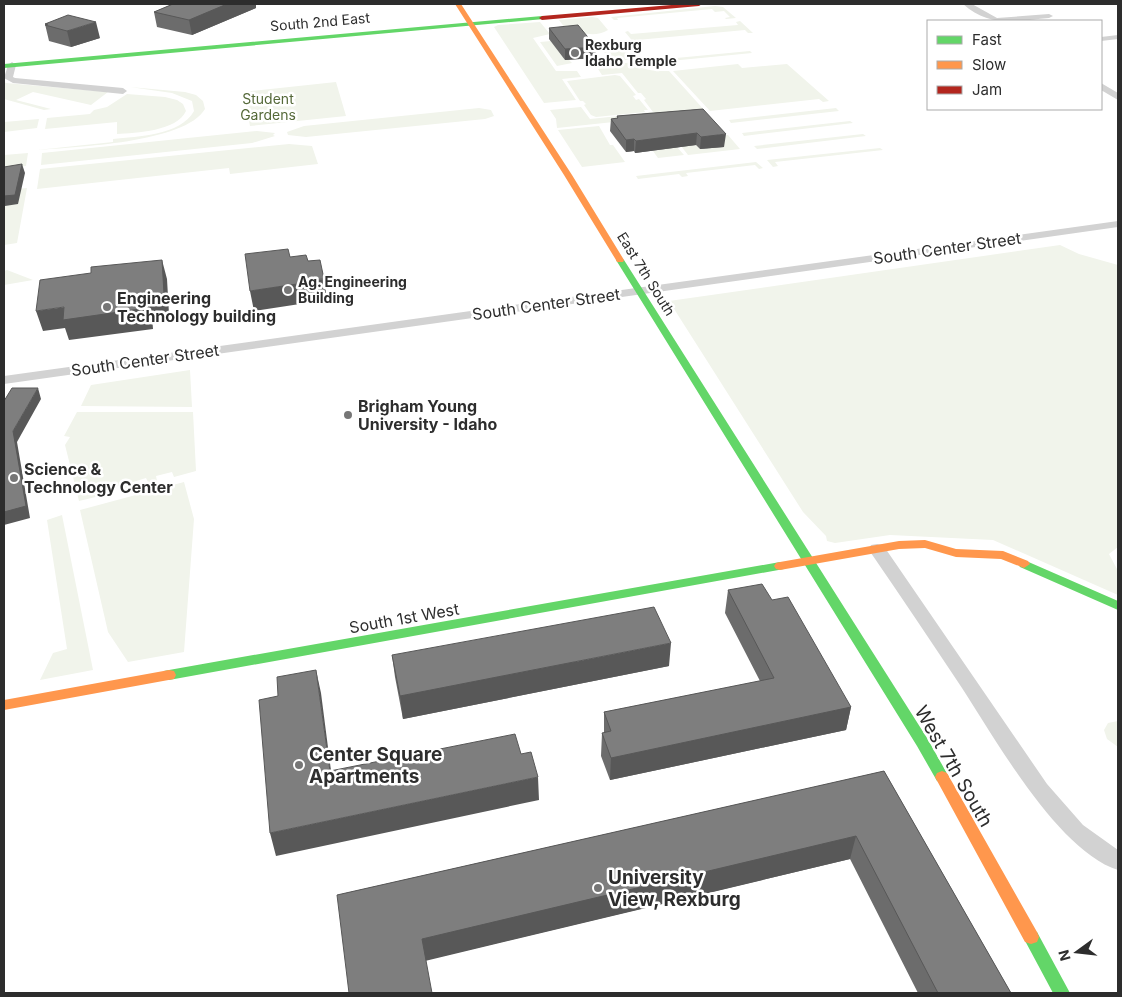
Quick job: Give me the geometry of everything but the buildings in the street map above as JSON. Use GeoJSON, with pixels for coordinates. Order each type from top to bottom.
{"type":"FeatureCollection","features":[{"type":"Feature","properties":{"kind":"main road","name":"East 7th South"},"geometry":{"type":"LineString","coordinates":[[458,4],[568,175],[639,292],[809,561]]}},
{"type":"Feature","properties":{"kind":"main road","name":"South 2nd East"},"geometry":{"type":"LineString","coordinates":[[8,66],[699,4]]}},
{"type":"Feature","properties":{"kind":"main road","name":"South 1st West"},"geometry":{"type":"LineString","coordinates":[[4,705],[899,545],[925,544],[956,553],[1004,555],[1118,606]]}},
{"type":"Feature","properties":{"kind":"main road","name":"West 7th South"},"geometry":{"type":"LineString","coordinates":[[809,561],[926,750],[1062,993]]}},
{"type":"Feature","properties":{"kind":"street"},"geometry":{"type":"LineString","coordinates":[[967,4],[993,20]]}},
{"type":"Feature","properties":{"kind":"street"},"geometry":{"type":"LineString","coordinates":[[1006,20],[1049,16]]}},
{"type":"Feature","properties":{"kind":"street"},"geometry":{"type":"LineString","coordinates":[[1102,39],[1118,37]]}},
{"type":"Feature","properties":{"kind":"street"},"geometry":{"type":"LineString","coordinates":[[8,66],[8,78],[13,80],[123,90]]}},
{"type":"Feature","properties":{"kind":"street"},"geometry":{"type":"LineString","coordinates":[[1102,86],[1118,83]]}},
{"type":"Feature","properties":{"kind":"street"},"geometry":{"type":"LineString","coordinates":[[1102,87],[1118,97]]}},
{"type":"Feature","properties":{"kind":"street","name":"South Center Street"},"geometry":{"type":"LineString","coordinates":[[4,380],[1118,224]]}},
{"type":"Feature","properties":{"kind":"street"},"geometry":{"type":"LineString","coordinates":[[878,549],[1019,759],[1059,815],[1108,856],[1118,861]]}},
{"type":"Feature","properties":{"kind":"green space"},"geometry":{"type":"Polygon","coordinates":[[[715,6],[723,7],[736,18],[726,19],[730,17],[724,11],[715,12],[712,9],[617,18],[618,20],[614,20],[611,17],[715,6]]]}},
{"type":"Feature","properties":{"kind":"green space"},"geometry":{"type":"Polygon","coordinates":[[[598,18],[608,30],[598,34],[568,32],[559,20],[598,18]]]}},
{"type":"Feature","properties":{"kind":"green space"},"geometry":{"type":"Polygon","coordinates":[[[740,21],[753,33],[748,33],[745,30],[637,40],[639,43],[635,44],[625,32],[628,31],[631,34],[738,25],[736,22],[740,21]]]}},
{"type":"Feature","properties":{"kind":"green space"},"geometry":{"type":"Polygon","coordinates":[[[540,22],[550,34],[533,38],[556,71],[577,71],[581,77],[562,79],[576,100],[544,103],[494,27],[498,25],[540,22]]]}},
{"type":"Feature","properties":{"kind":"green space"},"geometry":{"type":"Polygon","coordinates":[[[551,41],[572,63],[557,66],[540,42],[551,41]]]}},
{"type":"Feature","properties":{"kind":"green space"},"geometry":{"type":"Polygon","coordinates":[[[608,45],[624,48],[634,59],[612,62],[599,46],[608,45]]]}},
{"type":"Feature","properties":{"kind":"green space"},"geometry":{"type":"Polygon","coordinates":[[[750,51],[752,53],[660,62],[662,65],[654,65],[648,58],[655,60],[750,51]]]}},
{"type":"Feature","properties":{"kind":"green space"},"geometry":{"type":"Polygon","coordinates":[[[636,62],[647,69],[669,71],[706,112],[628,121],[624,115],[653,112],[644,100],[646,99],[641,93],[638,93],[622,73],[602,75],[598,69],[615,66],[614,64],[636,62]]]}},
{"type":"Feature","properties":{"kind":"green space"},"geometry":{"type":"Polygon","coordinates":[[[738,64],[742,68],[787,64],[829,101],[823,102],[819,99],[710,111],[673,71],[738,64]]]}},
{"type":"Feature","properties":{"kind":"green space"},"geometry":{"type":"Polygon","coordinates":[[[620,76],[636,95],[633,96],[636,100],[639,99],[648,110],[644,110],[645,112],[596,117],[591,115],[584,105],[586,104],[580,101],[567,81],[620,76]]]}},
{"type":"Feature","properties":{"kind":"green space"},"geometry":{"type":"Polygon","coordinates":[[[4,82],[108,92],[91,105],[33,92],[16,100],[51,109],[44,110],[4,99],[4,82]]]}},
{"type":"Feature","properties":{"kind":"green space","name":"Student Gardens"},"geometry":{"type":"Polygon","coordinates":[[[336,82],[346,116],[250,126],[243,92],[336,82]]]}},
{"type":"Feature","properties":{"kind":"green space"},"geometry":{"type":"Polygon","coordinates":[[[130,87],[185,92],[196,95],[203,101],[205,109],[194,120],[176,129],[153,136],[102,145],[37,150],[113,142],[113,139],[158,133],[179,126],[194,111],[192,101],[172,93],[130,87]]]}},
{"type":"Feature","properties":{"kind":"green space"},"geometry":{"type":"Polygon","coordinates":[[[127,94],[165,97],[177,100],[183,104],[186,111],[174,123],[145,132],[117,134],[117,122],[45,129],[47,118],[90,114],[94,110],[107,107],[127,94]]]}},
{"type":"Feature","properties":{"kind":"green space"},"geometry":{"type":"Polygon","coordinates":[[[581,107],[590,119],[619,116],[623,121],[557,128],[556,119],[550,110],[581,107]]]}},
{"type":"Feature","properties":{"kind":"green space"},"geometry":{"type":"Polygon","coordinates":[[[479,108],[491,110],[494,116],[485,119],[306,137],[288,135],[287,132],[304,126],[479,108]]]}},
{"type":"Feature","properties":{"kind":"green space"},"geometry":{"type":"Polygon","coordinates":[[[836,108],[839,111],[731,123],[729,120],[836,108]]]}},
{"type":"Feature","properties":{"kind":"green space"},"geometry":{"type":"Polygon","coordinates":[[[39,119],[37,128],[4,132],[4,122],[39,119]]]}},
{"type":"Feature","properties":{"kind":"green space"},"geometry":{"type":"Polygon","coordinates":[[[850,121],[853,123],[744,136],[742,133],[850,121]]]}},
{"type":"Feature","properties":{"kind":"green space"},"geometry":{"type":"Polygon","coordinates":[[[599,126],[610,145],[613,145],[625,162],[582,167],[558,130],[599,126]]]}},
{"type":"Feature","properties":{"kind":"green space"},"geometry":{"type":"Polygon","coordinates":[[[257,131],[275,133],[273,135],[275,136],[252,143],[41,165],[42,153],[257,131]]]}},
{"type":"Feature","properties":{"kind":"green space"},"geometry":{"type":"Polygon","coordinates":[[[863,134],[866,136],[757,149],[754,146],[863,134]]]}},
{"type":"Feature","properties":{"kind":"green space"},"geometry":{"type":"Polygon","coordinates":[[[728,135],[740,149],[688,155],[681,146],[696,145],[700,149],[724,147],[715,136],[728,135]]]}},
{"type":"Feature","properties":{"kind":"green space"},"geometry":{"type":"Polygon","coordinates":[[[289,144],[312,146],[318,164],[230,174],[229,168],[37,189],[40,169],[289,144]]]}},
{"type":"Feature","properties":{"kind":"green space"},"geometry":{"type":"Polygon","coordinates":[[[677,147],[684,155],[658,158],[653,151],[677,147]]]}},
{"type":"Feature","properties":{"kind":"green space"},"geometry":{"type":"Polygon","coordinates":[[[880,148],[883,150],[775,162],[778,166],[773,167],[767,160],[880,148]]]}},
{"type":"Feature","properties":{"kind":"green space"},"geometry":{"type":"Polygon","coordinates":[[[28,153],[26,166],[4,169],[4,155],[28,153]]]}},
{"type":"Feature","properties":{"kind":"green space"},"geometry":{"type":"Polygon","coordinates":[[[756,162],[763,168],[759,169],[755,165],[686,173],[688,176],[682,177],[679,174],[638,179],[636,176],[756,162]]]}},
{"type":"Feature","properties":{"kind":"green space"},"geometry":{"type":"Polygon","coordinates":[[[27,188],[17,243],[4,245],[5,206],[16,189],[27,188]]]}},
{"type":"Feature","properties":{"kind":"green space"},"geometry":{"type":"Polygon","coordinates":[[[1060,245],[1079,254],[1118,265],[1118,547],[1109,554],[1118,571],[1118,595],[993,540],[890,535],[835,543],[827,541],[826,536],[803,512],[669,301],[1060,245]]]}},
{"type":"Feature","properties":{"kind":"green space"},"geometry":{"type":"Polygon","coordinates":[[[7,270],[33,280],[4,285],[4,271],[7,270]]]}},
{"type":"Feature","properties":{"kind":"green space"},"geometry":{"type":"Polygon","coordinates":[[[190,370],[192,407],[81,406],[91,385],[190,370]]]}},
{"type":"Feature","properties":{"kind":"green space"},"geometry":{"type":"Polygon","coordinates":[[[77,412],[193,412],[196,471],[174,477],[172,472],[156,476],[157,481],[149,484],[146,478],[130,483],[131,488],[121,491],[119,486],[103,490],[104,495],[79,501],[65,445],[70,437],[64,436],[77,412]]]}},
{"type":"Feature","properties":{"kind":"green space"},"geometry":{"type":"Polygon","coordinates":[[[184,482],[194,519],[184,652],[128,662],[108,632],[80,510],[184,482]]]}},
{"type":"Feature","properties":{"kind":"green space"},"geometry":{"type":"Polygon","coordinates":[[[62,515],[93,670],[40,680],[53,653],[67,649],[47,520],[62,515]]]}},
{"type":"Feature","properties":{"kind":"green space"},"geometry":{"type":"Polygon","coordinates":[[[1118,721],[1118,747],[1107,739],[1104,730],[1108,723],[1118,721]]]}},
{"type":"Feature","properties":{"kind":"traffic: fast"},"geometry":{"type":"LineString","coordinates":[[4,66],[542,18]]}},
{"type":"Feature","properties":{"kind":"traffic: fast"},"geometry":{"type":"LineString","coordinates":[[620,260],[922,742],[942,777]]}},
{"type":"Feature","properties":{"kind":"traffic: fast"},"geometry":{"type":"LineString","coordinates":[[1024,564],[1118,606]]}},
{"type":"Feature","properties":{"kind":"traffic: fast"},"geometry":{"type":"LineString","coordinates":[[169,675],[780,566]]}},
{"type":"Feature","properties":{"kind":"traffic: fast"},"geometry":{"type":"LineString","coordinates":[[1031,937],[1062,993]]}},
{"type":"Feature","properties":{"kind":"traffic: slow"},"geometry":{"type":"LineString","coordinates":[[458,4],[568,175],[620,260]]}},
{"type":"Feature","properties":{"kind":"traffic: slow"},"geometry":{"type":"LineString","coordinates":[[780,566],[899,545],[925,544],[956,553],[1003,555],[1024,564]]}},
{"type":"Feature","properties":{"kind":"traffic: slow"},"geometry":{"type":"LineString","coordinates":[[4,705],[169,675]]}},
{"type":"Feature","properties":{"kind":"traffic: slow"},"geometry":{"type":"LineString","coordinates":[[942,777],[1031,937]]}},
{"type":"Feature","properties":{"kind":"traffic: jam"},"geometry":{"type":"LineString","coordinates":[[542,18],[699,4]]}},
{"type":"Feature","properties":{"kind":"place","name":"Rexburg Idaho Temple"},"geometry":{"type":"Point","coordinates":[575,53]}},
{"type":"Feature","properties":{"kind":"place","name":"Ag. Engineering Building"},"geometry":{"type":"Point","coordinates":[288,290]}},
{"type":"Feature","properties":{"kind":"place","name":"Engineering Technology building"},"geometry":{"type":"Point","coordinates":[107,307]}},
{"type":"Feature","properties":{"kind":"place","name":"Brigham Young University - Idaho"},"geometry":{"type":"Point","coordinates":[348,415]}},
{"type":"Feature","properties":{"kind":"place","name":"Science & Technology Center"},"geometry":{"type":"Point","coordinates":[14,478]}},
{"type":"Feature","properties":{"kind":"place","name":"Center Square Apartments"},"geometry":{"type":"Point","coordinates":[299,765]}},
{"type":"Feature","properties":{"kind":"place","name":"University View, Rexburg"},"geometry":{"type":"Point","coordinates":[598,888]}}]}
